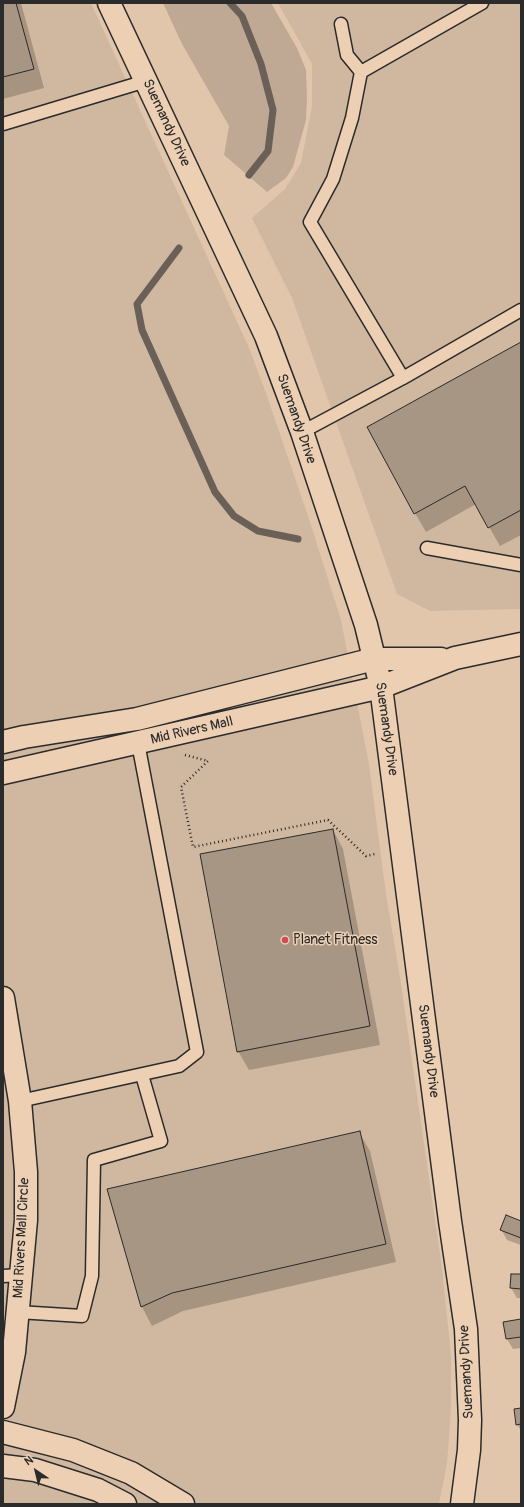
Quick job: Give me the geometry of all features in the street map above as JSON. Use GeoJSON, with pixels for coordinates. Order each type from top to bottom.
{"type":"FeatureCollection","features":[{"type":"Feature","properties":{"kind":"street","name":"Suemandy Drive"},"geometry":{"type":"LineString","coordinates":[[109,3],[266,336],[302,432],[366,625],[381,688],[450,1221],[466,1329],[470,1420],[469,1450],[462,1504]]}},
{"type":"Feature","properties":{"kind":"street"},"geometry":{"type":"LineString","coordinates":[[455,658],[521,644]]}},
{"type":"Feature","properties":{"kind":"street","name":"Mid Rivers Mall"},"geometry":{"type":"LineString","coordinates":[[3,742],[24,737],[137,719],[374,659],[455,658]]}},
{"type":"Feature","properties":{"kind":"street","name":"Mid Rivers Mall"},"geometry":{"type":"LineString","coordinates":[[3,773],[381,688],[455,658]]}},
{"type":"Feature","properties":{"kind":"street","name":"Mid Rivers Mall Circle"},"geometry":{"type":"LineString","coordinates":[[3,998],[20,1101],[26,1172],[26,1207],[13,1276],[18,1312],[14,1352],[3,1407]]}},
{"type":"Feature","properties":{"kind":"street"},"geometry":{"type":"LineString","coordinates":[[3,1432],[73,1450],[124,1470],[183,1504]]}},
{"type":"Feature","properties":{"kind":"street"},"geometry":{"type":"LineString","coordinates":[[3,1466],[35,1470],[98,1490],[125,1504]]}},
{"type":"Feature","properties":{"kind":"lane"},"geometry":{"type":"LineString","coordinates":[[403,378],[310,222],[333,179],[352,118],[362,72],[482,3]]}},
{"type":"Feature","properties":{"kind":"lane"},"geometry":{"type":"LineString","coordinates":[[341,24],[347,55],[362,72]]}},
{"type":"Feature","properties":{"kind":"lane"},"geometry":{"type":"LineString","coordinates":[[3,124],[146,81]]}},
{"type":"Feature","properties":{"kind":"lane"},"geometry":{"type":"LineString","coordinates":[[302,432],[403,378],[521,310]]}},
{"type":"Feature","properties":{"kind":"lane"},"geometry":{"type":"LineString","coordinates":[[427,548],[521,566]]}},
{"type":"Feature","properties":{"kind":"lane"},"geometry":{"type":"LineString","coordinates":[[20,1101],[179,1066],[197,1052],[138,743]]}},
{"type":"Feature","properties":{"kind":"lane"},"geometry":{"type":"LineString","coordinates":[[18,1312],[82,1316],[92,1276],[94,1160],[161,1141],[142,1075]]}},
{"type":"Feature","properties":{"kind":"path"},"geometry":{"type":"LineString","coordinates":[[185,755],[208,761],[181,787],[193,846],[328,820],[366,856],[375,854]]}},
{"type":"Feature","properties":{"kind":"shaded area"},"geometry":{"type":"Polygon","coordinates":[[[3,3],[91,3],[250,350],[310,522],[341,620],[369,764],[386,894],[400,977],[442,1268],[451,1356],[451,1409],[447,1464],[439,1504],[3,1504],[3,3]]]}},
{"type":"Feature","properties":{"kind":"shaded area"},"geometry":{"type":"Polygon","coordinates":[[[163,3],[271,3],[297,48],[306,70],[306,120],[293,167],[286,178],[267,192],[224,155],[229,126],[182,44],[163,3]]]}},
{"type":"Feature","properties":{"kind":"shaded area"},"geometry":{"type":"Polygon","coordinates":[[[278,3],[521,3],[521,609],[430,611],[397,594],[292,298],[252,218],[285,189],[301,163],[312,106],[312,64],[278,3]]]}},
{"type":"Feature","properties":{"kind":"building"},"geometry":{"type":"Polygon","coordinates":[[[3,3],[16,3],[34,69],[3,77],[3,3]]]}},
{"type":"Feature","properties":{"kind":"building"},"geometry":{"type":"Polygon","coordinates":[[[521,342],[521,510],[488,528],[465,486],[414,514],[367,427],[521,342]]]}},
{"type":"Feature","properties":{"kind":"building","name":"Planet Fitness"},"geometry":{"type":"Polygon","coordinates":[[[333,829],[370,1026],[237,1052],[200,854],[333,829]]]}},
{"type":"Feature","properties":{"kind":"building"},"geometry":{"type":"Polygon","coordinates":[[[360,1131],[386,1244],[172,1293],[141,1307],[107,1189],[360,1131]]]}},
{"type":"Feature","properties":{"kind":"building"},"geometry":{"type":"Polygon","coordinates":[[[506,1215],[521,1221],[521,1238],[500,1230],[506,1215]]]}},
{"type":"Feature","properties":{"kind":"building"},"geometry":{"type":"Polygon","coordinates":[[[511,1274],[521,1274],[521,1289],[510,1288],[511,1274]]]}},
{"type":"Feature","properties":{"kind":"building"},"geometry":{"type":"Polygon","coordinates":[[[521,1319],[521,1337],[506,1339],[503,1322],[521,1319]]]}},
{"type":"Feature","properties":{"kind":"building"},"geometry":{"type":"Polygon","coordinates":[[[521,1408],[521,1424],[516,1425],[514,1409],[521,1408]]]}},
{"type":"Feature","properties":{"kind":"waterway"},"geometry":{"type":"LineString","coordinates":[[230,3],[242,16],[261,64],[273,110],[268,151],[249,175]]}},
{"type":"Feature","properties":{"kind":"waterway"},"geometry":{"type":"LineString","coordinates":[[179,248],[137,304],[142,330],[215,492],[234,516],[258,531],[298,539]]}},
{"type":"Feature","properties":{"kind":"place","name":"Planet Fitness"},"geometry":{"type":"Point","coordinates":[285,940]}}]}
